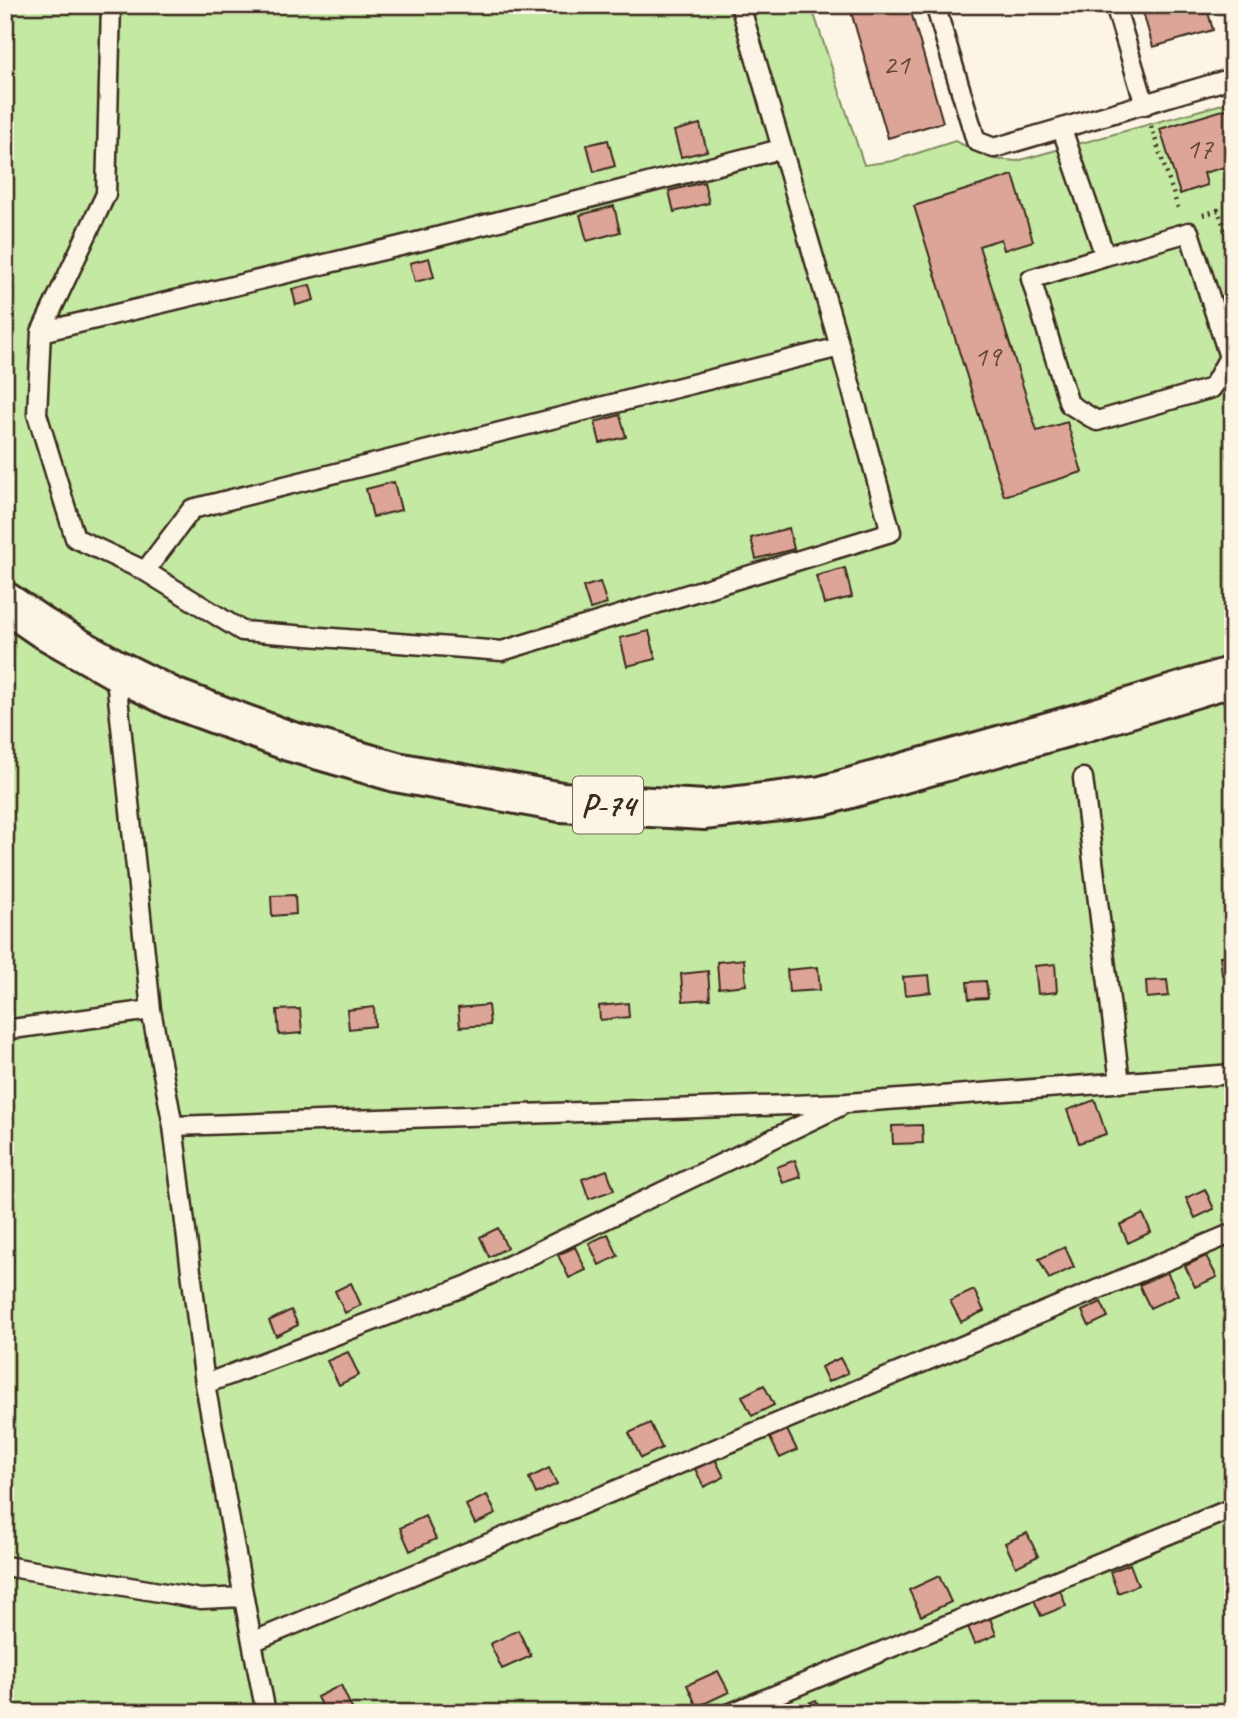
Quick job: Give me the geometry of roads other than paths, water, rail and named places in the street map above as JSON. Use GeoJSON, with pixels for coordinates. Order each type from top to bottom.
{"type":"FeatureCollection","features":[{"type":"Feature","properties":{"kind":"main road","name":"Р-74"},"geometry":{"type":"LineString","coordinates":[[5,602],[43,628],[173,698],[289,741],[396,772],[561,803],[705,810],[822,796],[1084,722],[1233,676]]}},
{"type":"Feature","properties":{"kind":"lane"},"geometry":{"type":"LineString","coordinates":[[111,5],[106,194],[41,332],[37,414],[75,538],[145,571],[242,631],[502,652],[891,532],[740,5]]}},
{"type":"Feature","properties":{"kind":"lane"},"geometry":{"type":"LineString","coordinates":[[935,5],[976,141],[994,148],[1233,78]]}},
{"type":"Feature","properties":{"kind":"lane"},"geometry":{"type":"LineString","coordinates":[[1115,5],[1144,105]]}},
{"type":"Feature","properties":{"kind":"lane"},"geometry":{"type":"LineString","coordinates":[[1062,129],[1105,256]]}},
{"type":"Feature","properties":{"kind":"lane"},"geometry":{"type":"LineString","coordinates":[[41,332],[417,242],[782,149]]}},
{"type":"Feature","properties":{"kind":"lane"},"geometry":{"type":"LineString","coordinates":[[1189,232],[1229,357],[1212,388],[1097,421],[1069,404],[1031,279],[1105,256],[1189,232]]}},
{"type":"Feature","properties":{"kind":"lane"},"geometry":{"type":"LineString","coordinates":[[145,571],[192,509],[840,347]]}},
{"type":"Feature","properties":{"kind":"lane"},"geometry":{"type":"LineString","coordinates":[[115,669],[151,1010],[173,1126],[205,1384],[266,1713]]}},
{"type":"Feature","properties":{"kind":"lane"},"geometry":{"type":"LineString","coordinates":[[1083,778],[1120,1083]]}},
{"type":"Feature","properties":{"kind":"lane"},"geometry":{"type":"LineString","coordinates":[[5,1030],[151,1010]]}},
{"type":"Feature","properties":{"kind":"lane"},"geometry":{"type":"LineString","coordinates":[[173,1126],[848,1103],[1233,1074]]}},
{"type":"Feature","properties":{"kind":"lane"},"geometry":{"type":"LineString","coordinates":[[205,1384],[466,1286],[848,1103]]}},
{"type":"Feature","properties":{"kind":"lane"},"geometry":{"type":"LineString","coordinates":[[252,1642],[1233,1233]]}},
{"type":"Feature","properties":{"kind":"lane"},"geometry":{"type":"LineString","coordinates":[[731,1713],[1233,1508]]}},
{"type":"Feature","properties":{"kind":"lane"},"geometry":{"type":"LineString","coordinates":[[5,1566],[201,1599],[244,1597]]}}]}
